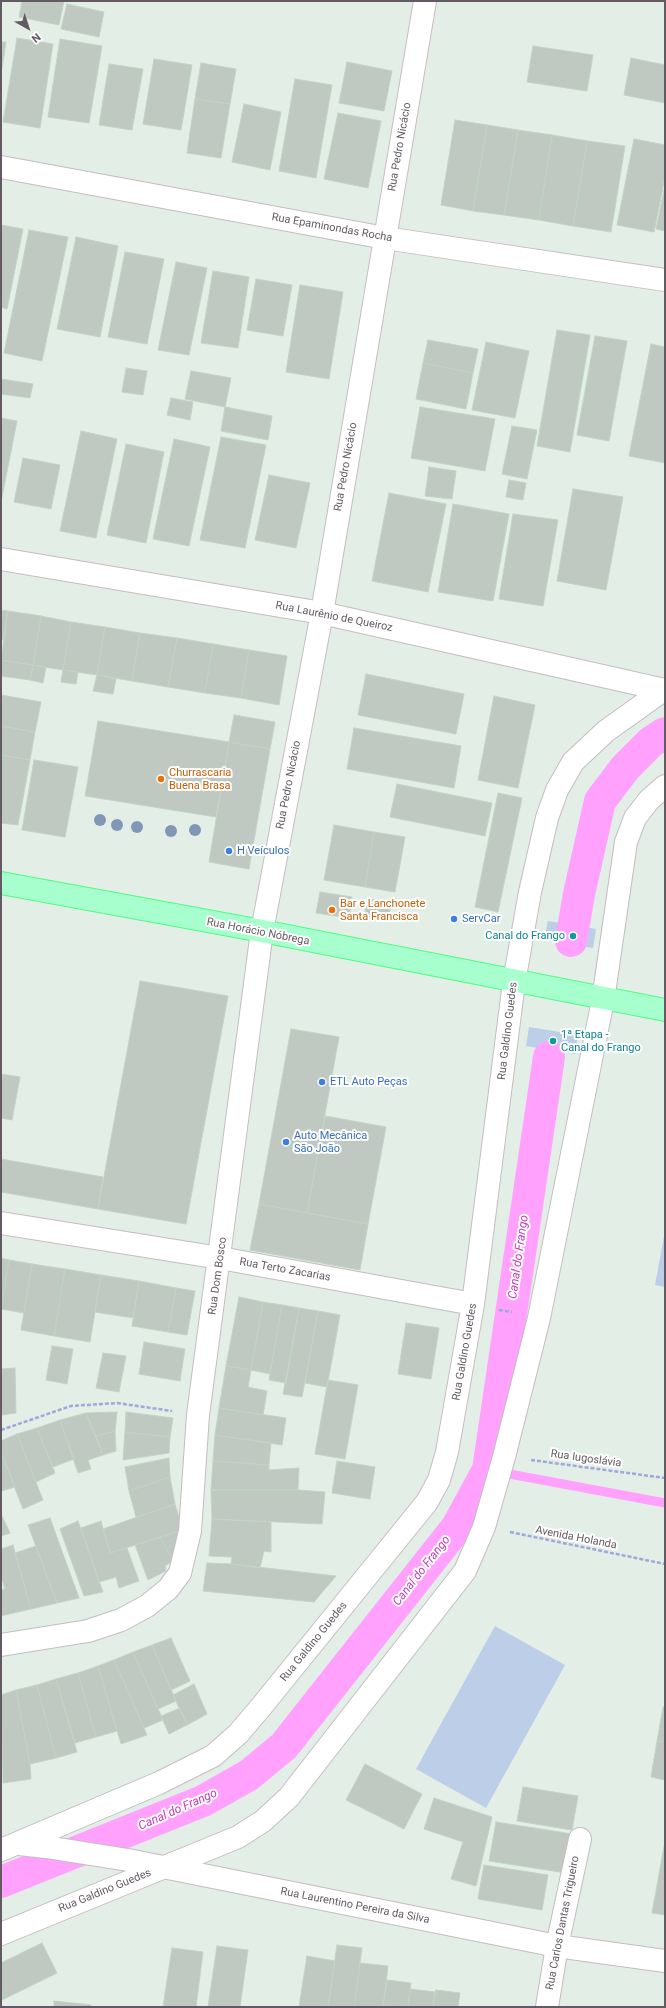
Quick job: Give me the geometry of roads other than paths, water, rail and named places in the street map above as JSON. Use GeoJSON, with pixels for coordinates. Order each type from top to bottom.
{"type":"FeatureCollection","features":[{"type":"Feature","properties":{"kind":"main road","name":"Rua Horácio Nóbrega"},"geometry":{"type":"LineString","coordinates":[[1,883],[262,931],[603,1000],[665,1010]]}},
{"type":"Feature","properties":{"kind":"street","name":"Rua Pedro Nicácio"},"geometry":{"type":"LineString","coordinates":[[262,931],[322,613],[425,1]]}},
{"type":"Feature","properties":{"kind":"street","name":"Rua Epaminondas Rocha"},"geometry":{"type":"LineString","coordinates":[[1,167],[385,238],[665,280]]}},
{"type":"Feature","properties":{"kind":"street","name":"Rua Laurênio de Queiroz"},"geometry":{"type":"LineString","coordinates":[[1,559],[322,613],[665,689]]}},
{"type":"Feature","properties":{"kind":"street","name":"Rua Galdino Guedes"},"geometry":{"type":"LineString","coordinates":[[6,1845],[159,1784],[213,1756],[238,1734],[252,1718],[427,1502],[439,1480],[447,1452],[473,1304],[514,982],[530,892],[546,818],[557,790],[574,762],[606,731],[665,689]]}},
{"type":"Feature","properties":{"kind":"street","name":"Rua Galdino Guedes"},"geometry":{"type":"LineString","coordinates":[[1,1934],[238,1837],[263,1821],[289,1796],[465,1571],[484,1527],[504,1457],[539,1318],[603,1000],[626,842],[635,818],[649,800],[665,786]]}},
{"type":"Feature","properties":{"kind":"street","name":"Rua Dom Bosco"},"geometry":{"type":"LineString","coordinates":[[1,1645],[88,1631],[121,1620],[147,1606],[168,1590],[180,1573],[186,1553],[190,1531],[198,1415],[220,1258],[262,931]]}},
{"type":"Feature","properties":{"kind":"street","name":"Rua Terto Zacarias"},"geometry":{"type":"LineString","coordinates":[[1,1223],[220,1258],[473,1304]]}},
{"type":"Feature","properties":{"kind":"street","name":"Rua Carlos Dantas Trigueiro"},"geometry":{"type":"LineString","coordinates":[[547,2007],[557,1946],[580,1839]]}},
{"type":"Feature","properties":{"kind":"street","name":"Rua Laurentino Pereira da Silva"},"geometry":{"type":"LineString","coordinates":[[6,1845],[46,1847],[128,1860],[557,1946],[665,1961]]}},
{"type":"Feature","properties":{"kind":"waterway","name":"Canal do Frango"},"geometry":{"type":"LineString","coordinates":[[571,941],[579,894],[600,801],[625,768],[651,742],[665,733]]}},
{"type":"Feature","properties":{"kind":"waterway","name":"Canal do Frango"},"geometry":{"type":"LineString","coordinates":[[1,1882],[203,1801],[249,1775],[284,1746],[457,1527],[488,1470],[549,1057]]}},
{"type":"Feature","properties":{"kind":"waterway"},"geometry":{"type":"LineString","coordinates":[[488,1470],[665,1503]]}},
{"type":"Feature","properties":{"kind":"place","name":"Churrascaria Buena Brasa"},"geometry":{"type":"Point","coordinates":[161,779]}},
{"type":"Feature","properties":{"kind":"place","name":"H Veículos"},"geometry":{"type":"Point","coordinates":[229,851]}},
{"type":"Feature","properties":{"kind":"place","name":"Bar e Lanchonete Santa Francisca"},"geometry":{"type":"Point","coordinates":[332,910]}},
{"type":"Feature","properties":{"kind":"place","name":"ServCar"},"geometry":{"type":"Point","coordinates":[454,919]}},
{"type":"Feature","properties":{"kind":"place","name":"Canal do Frango"},"geometry":{"type":"Point","coordinates":[573,936]}},
{"type":"Feature","properties":{"kind":"place","name":"1ª Etapa - Canal do Frango"},"geometry":{"type":"Point","coordinates":[553,1041]}},
{"type":"Feature","properties":{"kind":"place","name":"ETL Auto Peças"},"geometry":{"type":"Point","coordinates":[322,1082]}},
{"type":"Feature","properties":{"kind":"place","name":"Auto Mecânica São João"},"geometry":{"type":"Point","coordinates":[286,1142]}}]}
